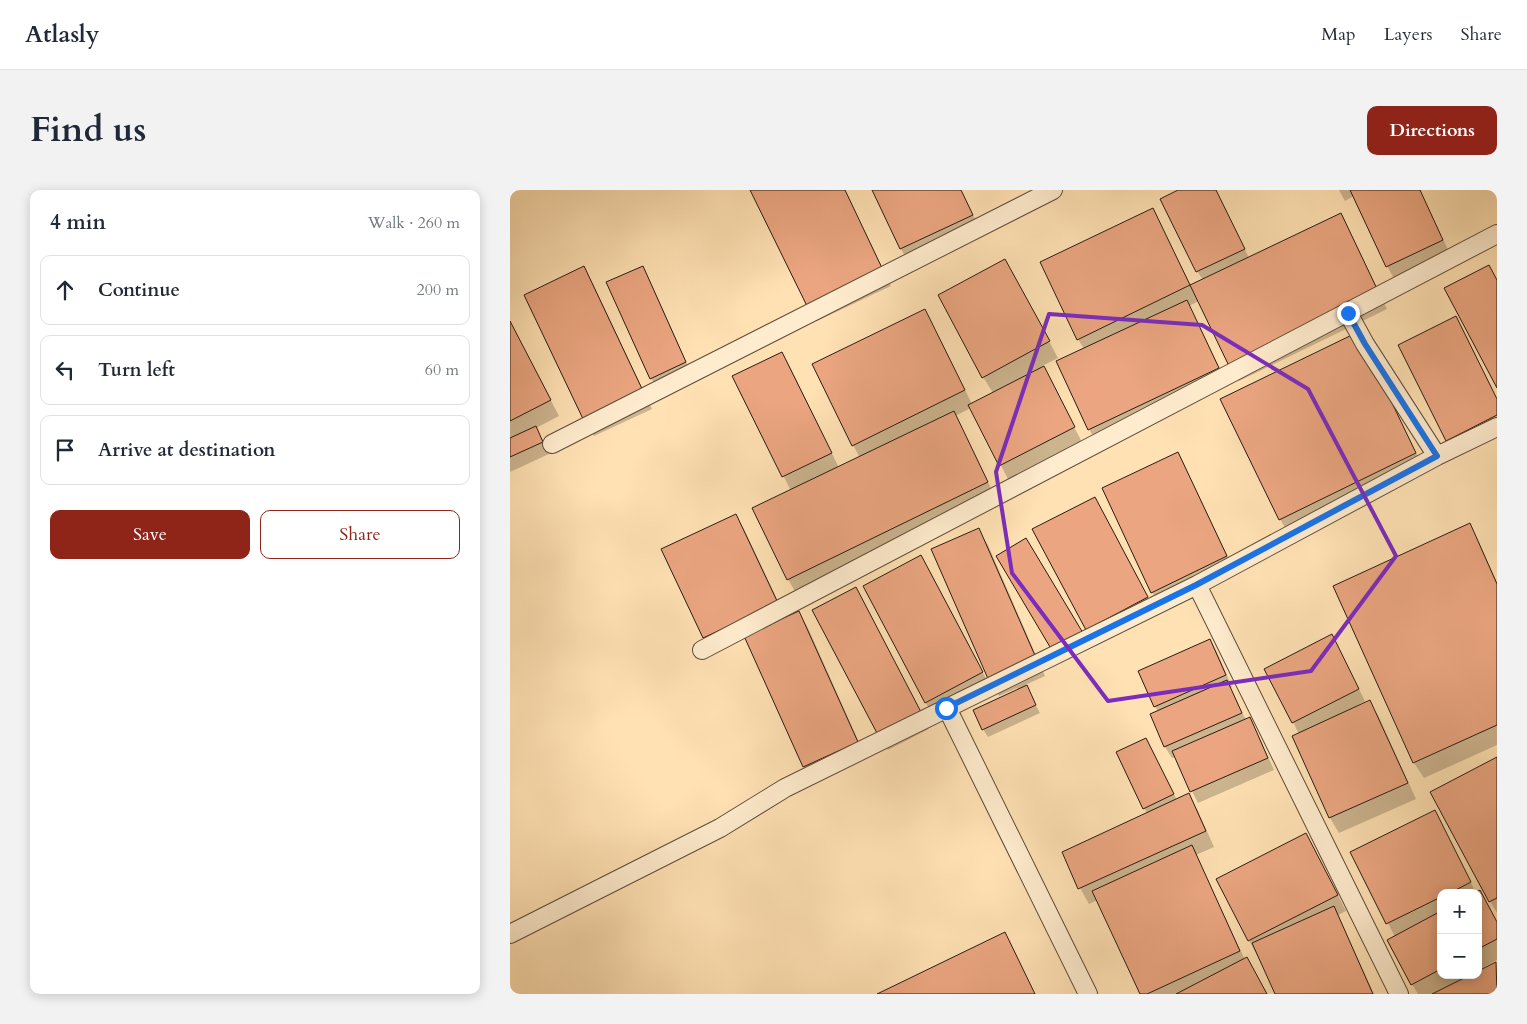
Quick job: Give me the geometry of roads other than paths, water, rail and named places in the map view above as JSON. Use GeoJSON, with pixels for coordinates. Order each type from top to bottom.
{"type":"FeatureCollection","features":[{"type":"Feature","properties":{"kind":"street"},"geometry":{"type":"LineString","coordinates":[[552,444],[1053,190]]}},
{"type":"Feature","properties":{"kind":"street"},"geometry":{"type":"LineString","coordinates":[[702,650],[1497,234]]}},
{"type":"Feature","properties":{"kind":"street"},"geometry":{"type":"LineString","coordinates":[[1348,313],[1365,344],[1437,456]]}},
{"type":"Feature","properties":{"kind":"street"},"geometry":{"type":"LineString","coordinates":[[510,934],[720,828],[785,788],[1196,585],[1437,456],[1497,427]]}},
{"type":"Feature","properties":{"kind":"street"},"geometry":{"type":"LineString","coordinates":[[1196,585],[1399,994]]}},
{"type":"Feature","properties":{"kind":"street"},"geometry":{"type":"LineString","coordinates":[[946,708],[1088,994]]}}]}
